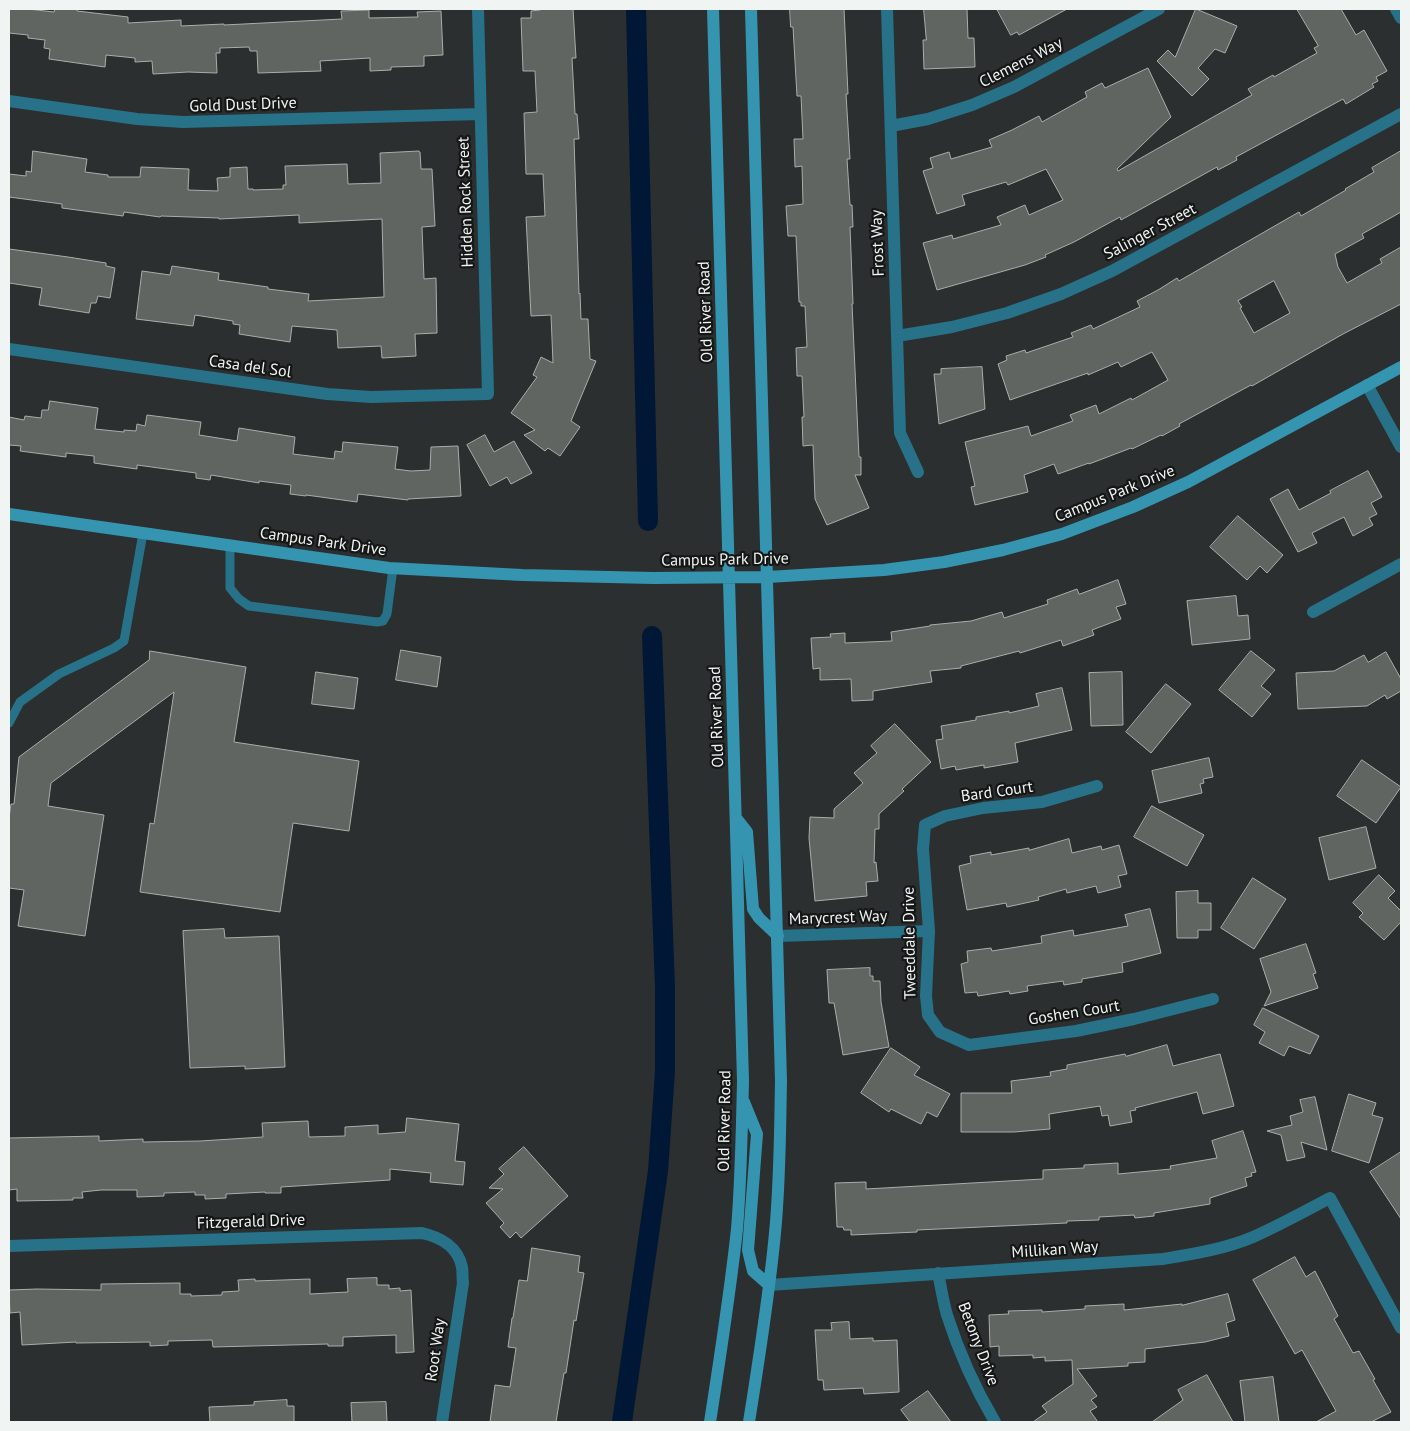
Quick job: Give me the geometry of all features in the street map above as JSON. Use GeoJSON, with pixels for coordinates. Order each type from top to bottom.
{"type":"FeatureCollection","features":[{"type":"Feature","properties":{"kind":"main road","name":"Old River Road"},"geometry":{"type":"LineString","coordinates":[[710,1422],[737,1228],[742,1097],[713,9]]}},
{"type":"Feature","properties":{"kind":"main road"},"geometry":{"type":"LineString","coordinates":[[750,1422],[769,1285],[778,1181],[781,1081],[751,9]]}},
{"type":"Feature","properties":{"kind":"main road","name":"Campus Park Drive"},"geometry":{"type":"LineString","coordinates":[[9,514],[393,568],[522,575],[729,578],[884,570],[944,562],[1003,550],[1062,534],[1133,508],[1188,482],[1401,366]]}},
{"type":"Feature","properties":{"kind":"main road"},"geometry":{"type":"LineString","coordinates":[[736,818],[746,832],[753,909],[759,918],[778,936]]}},
{"type":"Feature","properties":{"kind":"main road"},"geometry":{"type":"LineString","coordinates":[[742,1097],[757,1134],[748,1250],[752,1271],[769,1285]]}},
{"type":"Feature","properties":{"kind":"street","name":"Hidden Rock Street"},"geometry":{"type":"LineString","coordinates":[[478,9],[488,394]]}},
{"type":"Feature","properties":{"kind":"street","name":"Frost Way"},"geometry":{"type":"LineString","coordinates":[[887,9],[900,433],[918,472]]}},
{"type":"Feature","properties":{"kind":"street","name":"Clemens Way"},"geometry":{"type":"LineString","coordinates":[[890,126],[928,119],[972,105],[1014,87],[1158,9]]}},
{"type":"Feature","properties":{"kind":"street"},"geometry":{"type":"LineString","coordinates":[[1396,9],[1401,18]]}},
{"type":"Feature","properties":{"kind":"street","name":"Gold Dust Drive"},"geometry":{"type":"LineString","coordinates":[[9,101],[137,119],[182,122],[480,114]]}},
{"type":"Feature","properties":{"kind":"street","name":"Salinger Street"},"geometry":{"type":"LineString","coordinates":[[897,336],[952,327],[1007,313],[1069,291],[1112,271],[1401,114]]}},
{"type":"Feature","properties":{"kind":"street","name":"Casa del Sol"},"geometry":{"type":"LineString","coordinates":[[9,349],[327,394],[371,397],[488,394]]}},
{"type":"Feature","properties":{"kind":"street"},"geometry":{"type":"LineString","coordinates":[[1367,385],[1401,447]]}},
{"type":"Feature","properties":{"kind":"street"},"geometry":{"type":"LineString","coordinates":[[1313,612],[1401,564]]}},
{"type":"Feature","properties":{"kind":"street","name":"Bard Court"},"geometry":{"type":"LineString","coordinates":[[923,850],[925,825],[945,816],[983,808],[1042,802],[1097,786]]}},
{"type":"Feature","properties":{"kind":"street","name":"Tweeddale Drive"},"geometry":{"type":"LineString","coordinates":[[923,850],[929,931],[926,996],[928,1014],[940,1032]]}},
{"type":"Feature","properties":{"kind":"street","name":"Marycrest Way"},"geometry":{"type":"LineString","coordinates":[[778,936],[929,931]]}},
{"type":"Feature","properties":{"kind":"street","name":"Goshen Court"},"geometry":{"type":"LineString","coordinates":[[940,1032],[969,1045],[979,1044],[1076,1031],[1214,999]]}},
{"type":"Feature","properties":{"kind":"street","name":"Millikan Way"},"geometry":{"type":"LineString","coordinates":[[769,1285],[1163,1259],[1200,1253],[1252,1237],[1330,1198],[1401,1328]]}},
{"type":"Feature","properties":{"kind":"street","name":"Fitzgerald Drive"},"geometry":{"type":"LineString","coordinates":[[9,1246],[422,1233],[436,1236],[446,1242],[456,1253],[462,1266],[463,1283]]}},
{"type":"Feature","properties":{"kind":"street","name":"Betony Drive"},"geometry":{"type":"LineString","coordinates":[[938,1273],[947,1314],[962,1356],[980,1396],[995,1422]]}},
{"type":"Feature","properties":{"kind":"street","name":"Root Way"},"geometry":{"type":"LineString","coordinates":[[442,1422],[463,1283]]}},
{"type":"Feature","properties":{"kind":"lane"},"geometry":{"type":"LineString","coordinates":[[9,722],[20,702],[59,674],[114,648],[124,640],[143,533]]}},
{"type":"Feature","properties":{"kind":"lane"},"geometry":{"type":"LineString","coordinates":[[230,545],[230,588],[249,606],[377,622],[383,621],[387,614],[393,568]]}},
{"type":"Feature","properties":{"kind":"building"},"geometry":{"type":"Polygon","coordinates":[[[9,9],[54,12],[55,9],[77,9],[77,11],[128,17],[128,23],[181,20],[181,26],[342,19],[341,11],[369,10],[369,18],[418,17],[417,12],[441,11],[443,55],[424,56],[424,66],[391,67],[391,70],[370,71],[370,58],[320,61],[321,71],[258,73],[257,51],[250,51],[249,47],[220,48],[220,53],[216,53],[217,73],[153,74],[152,61],[135,62],[135,58],[106,55],[105,67],[49,59],[50,49],[44,48],[45,40],[28,38],[28,35],[9,33],[9,9]]]}},
{"type":"Feature","properties":{"kind":"building"},"geometry":{"type":"Polygon","coordinates":[[[540,9],[573,9],[576,58],[572,58],[575,114],[577,114],[579,139],[574,139],[579,294],[581,319],[588,319],[590,359],[596,361],[571,421],[580,427],[560,456],[548,448],[545,451],[524,435],[535,430],[511,413],[537,377],[533,375],[541,357],[553,363],[551,315],[531,316],[526,217],[545,216],[543,174],[526,174],[524,113],[537,112],[535,71],[523,71],[521,18],[531,18],[531,11],[540,9]]]}},
{"type":"Feature","properties":{"kind":"building"},"geometry":{"type":"Polygon","coordinates":[[[790,9],[844,9],[850,159],[847,159],[853,227],[850,227],[852,304],[859,457],[861,457],[861,475],[855,475],[869,508],[827,525],[815,499],[813,445],[803,446],[802,376],[797,376],[796,348],[807,347],[805,306],[801,306],[801,302],[799,302],[796,236],[788,236],[786,206],[803,204],[802,166],[795,167],[794,139],[803,139],[801,96],[797,96],[793,27],[791,27],[790,9]]]}},
{"type":"Feature","properties":{"kind":"building"},"geometry":{"type":"Polygon","coordinates":[[[924,9],[967,9],[968,38],[974,38],[975,67],[924,69],[923,40],[926,40],[924,9]]]}},
{"type":"Feature","properties":{"kind":"building"},"geometry":{"type":"Polygon","coordinates":[[[997,9],[1067,9],[1019,35],[1017,32],[1011,35],[997,9]]]}},
{"type":"Feature","properties":{"kind":"building"},"geometry":{"type":"Polygon","coordinates":[[[1196,9],[1237,26],[1225,53],[1215,49],[1198,68],[1209,79],[1192,96],[1157,61],[1168,50],[1175,57],[1196,9]]]}},
{"type":"Feature","properties":{"kind":"building"},"geometry":{"type":"Polygon","coordinates":[[[1297,9],[1341,9],[1356,35],[1364,30],[1387,71],[1376,77],[1378,81],[1372,84],[1374,87],[1346,104],[1343,99],[1236,157],[1237,160],[1218,170],[1217,167],[1121,220],[1120,217],[1074,242],[1045,255],[1046,257],[1025,265],[937,290],[923,243],[952,235],[953,239],[1001,225],[997,217],[1025,205],[1029,215],[1063,200],[1046,169],[1008,185],[1006,182],[962,195],[965,205],[937,214],[923,171],[933,168],[930,158],[949,152],[951,159],[992,147],[989,140],[1039,116],[1042,122],[1087,97],[1085,92],[1102,83],[1105,88],[1148,68],[1171,117],[1117,169],[1118,171],[1252,95],[1248,89],[1317,53],[1314,48],[1318,46],[1297,9]]]}},
{"type":"Feature","properties":{"kind":"building"},"geometry":{"type":"Polygon","coordinates":[[[33,151],[87,159],[85,172],[108,175],[108,177],[140,177],[141,167],[189,169],[188,190],[218,191],[217,178],[230,177],[230,168],[247,167],[248,189],[253,190],[283,189],[283,185],[286,185],[285,166],[347,164],[348,184],[381,183],[380,153],[419,151],[421,169],[432,169],[435,226],[422,227],[424,279],[436,278],[437,333],[415,334],[416,356],[382,358],[381,346],[338,348],[337,330],[292,326],[290,342],[239,334],[240,325],[233,324],[233,321],[195,315],[193,326],[136,319],[142,271],[170,275],[172,266],[219,273],[218,280],[309,294],[308,301],[384,297],[382,219],[299,223],[299,215],[219,219],[160,217],[124,212],[123,216],[62,208],[62,204],[9,197],[9,174],[26,176],[26,171],[31,172],[33,151]]]}},
{"type":"Feature","properties":{"kind":"building"},"geometry":{"type":"Polygon","coordinates":[[[1401,151],[1401,212],[1362,234],[1364,238],[1335,254],[1338,267],[1347,283],[1382,263],[1380,259],[1401,247],[1401,304],[1179,424],[1180,426],[1162,436],[1132,449],[1058,474],[1054,464],[1024,475],[1028,492],[975,505],[971,487],[975,486],[965,442],[1028,426],[1031,436],[1073,421],[1070,415],[1096,405],[1099,414],[1131,398],[1132,400],[1168,380],[1152,352],[1121,367],[1118,362],[1088,375],[1088,373],[1010,400],[998,364],[1007,360],[1006,356],[1025,350],[1026,353],[1073,337],[1071,333],[1091,325],[1093,329],[1140,307],[1137,301],[1177,278],[1179,281],[1299,212],[1301,216],[1374,172],[1372,168],[1401,151]],[[1274,281],[1238,301],[1254,333],[1290,313],[1274,281]]]}},
{"type":"Feature","properties":{"kind":"building"},"geometry":{"type":"Polygon","coordinates":[[[9,249],[106,263],[106,266],[115,268],[110,298],[98,296],[96,303],[91,303],[89,313],[39,305],[42,288],[9,283],[9,249]]]}},
{"type":"Feature","properties":{"kind":"building"},"geometry":{"type":"Polygon","coordinates":[[[982,367],[985,409],[939,424],[934,374],[941,374],[941,369],[982,367]]]}},
{"type":"Feature","properties":{"kind":"building"},"geometry":{"type":"Polygon","coordinates":[[[50,401],[98,408],[95,429],[124,432],[124,430],[136,431],[137,424],[145,426],[147,415],[201,422],[199,435],[237,441],[239,428],[295,437],[293,454],[334,459],[335,451],[342,452],[343,442],[398,447],[395,469],[411,471],[430,470],[431,447],[458,446],[461,496],[408,500],[358,494],[357,502],[290,494],[291,485],[259,481],[259,483],[211,475],[210,480],[196,478],[196,473],[137,465],[137,469],[94,463],[94,456],[66,453],[66,457],[20,451],[21,446],[9,445],[9,417],[24,420],[25,416],[41,418],[42,410],[48,410],[50,401]]]}},
{"type":"Feature","properties":{"kind":"building"},"geometry":{"type":"Polygon","coordinates":[[[485,435],[494,452],[514,441],[532,473],[511,484],[507,477],[490,486],[467,445],[485,435]]]}},
{"type":"Feature","properties":{"kind":"building"},"geometry":{"type":"Polygon","coordinates":[[[1368,471],[1382,497],[1371,503],[1377,514],[1369,518],[1373,525],[1353,536],[1344,517],[1312,533],[1317,543],[1298,552],[1270,499],[1288,489],[1299,510],[1368,471]]]}},
{"type":"Feature","properties":{"kind":"building"},"geometry":{"type":"Polygon","coordinates":[[[1238,516],[1283,555],[1267,573],[1260,566],[1247,580],[1210,547],[1238,516]]]}},
{"type":"Feature","properties":{"kind":"building"},"geometry":{"type":"Polygon","coordinates":[[[1118,580],[1126,604],[1116,607],[1121,619],[1092,630],[1094,635],[1063,646],[1061,640],[1020,653],[1019,651],[961,666],[961,668],[930,671],[932,682],[873,691],[873,700],[852,701],[851,679],[820,680],[820,668],[813,669],[811,638],[831,637],[830,634],[845,633],[845,643],[892,641],[891,632],[930,625],[971,621],[1002,612],[1004,618],[1048,604],[1047,600],[1077,589],[1079,594],[1118,580]]]}},
{"type":"Feature","properties":{"kind":"building"},"geometry":{"type":"Polygon","coordinates":[[[1236,596],[1238,616],[1248,615],[1250,639],[1192,645],[1187,601],[1236,596]]]}},
{"type":"Feature","properties":{"kind":"building"},"geometry":{"type":"Polygon","coordinates":[[[401,650],[441,657],[437,687],[396,680],[401,650]]]}},
{"type":"Feature","properties":{"kind":"building"},"geometry":{"type":"Polygon","coordinates":[[[150,651],[246,667],[234,742],[359,761],[349,831],[293,823],[280,912],[140,892],[150,823],[154,824],[174,692],[51,783],[48,806],[104,815],[85,936],[18,926],[24,890],[9,888],[9,818],[11,804],[14,804],[19,757],[149,660],[150,651]]]}},
{"type":"Feature","properties":{"kind":"building"},"geometry":{"type":"Polygon","coordinates":[[[1251,651],[1275,670],[1261,686],[1271,694],[1252,717],[1219,690],[1251,651]]]}},
{"type":"Feature","properties":{"kind":"building"},"geometry":{"type":"Polygon","coordinates":[[[1386,652],[1401,679],[1401,691],[1387,699],[1385,695],[1367,706],[1298,709],[1296,673],[1334,671],[1364,655],[1368,662],[1386,652]]]}},
{"type":"Feature","properties":{"kind":"building"},"geometry":{"type":"Polygon","coordinates":[[[316,672],[358,678],[354,709],[312,704],[316,672]]]}},
{"type":"Feature","properties":{"kind":"building"},"geometry":{"type":"Polygon","coordinates":[[[1122,672],[1123,725],[1091,726],[1089,673],[1122,672]]]}},
{"type":"Feature","properties":{"kind":"building"},"geometry":{"type":"Polygon","coordinates":[[[1166,684],[1191,704],[1151,753],[1126,732],[1166,684]]]}},
{"type":"Feature","properties":{"kind":"building"},"geometry":{"type":"Polygon","coordinates":[[[1062,688],[1072,730],[1015,743],[1018,762],[984,768],[984,765],[956,770],[955,766],[941,769],[936,740],[943,739],[941,726],[976,720],[976,717],[1009,711],[1009,713],[1039,706],[1036,694],[1062,688]]]}},
{"type":"Feature","properties":{"kind":"building"},"geometry":{"type":"Polygon","coordinates":[[[895,724],[931,762],[879,814],[879,829],[875,829],[874,863],[876,862],[878,881],[866,882],[867,896],[815,901],[809,838],[810,817],[834,818],[834,809],[863,783],[854,773],[877,753],[871,746],[895,724]]]}},
{"type":"Feature","properties":{"kind":"building"},"geometry":{"type":"Polygon","coordinates":[[[1209,758],[1213,777],[1203,779],[1204,783],[1200,784],[1202,793],[1159,803],[1152,771],[1209,758]]]}},
{"type":"Feature","properties":{"kind":"building"},"geometry":{"type":"Polygon","coordinates":[[[1362,760],[1401,787],[1376,823],[1337,796],[1362,760]]]}},
{"type":"Feature","properties":{"kind":"building"},"geometry":{"type":"Polygon","coordinates":[[[1152,806],[1204,835],[1187,866],[1134,837],[1152,806]]]}},
{"type":"Feature","properties":{"kind":"building"},"geometry":{"type":"Polygon","coordinates":[[[1366,827],[1376,868],[1329,880],[1319,838],[1366,827]]]}},
{"type":"Feature","properties":{"kind":"building"},"geometry":{"type":"Polygon","coordinates":[[[1069,839],[1072,853],[1101,846],[1102,850],[1119,845],[1127,874],[1118,876],[1121,887],[1098,893],[1096,886],[1067,893],[1066,889],[1038,897],[1039,900],[1007,907],[1006,903],[967,910],[959,866],[971,863],[970,856],[991,852],[991,855],[1029,848],[1029,850],[1069,839]]]}},
{"type":"Feature","properties":{"kind":"building"},"geometry":{"type":"Polygon","coordinates":[[[1379,875],[1395,891],[1388,898],[1401,911],[1401,922],[1384,940],[1359,917],[1363,913],[1353,903],[1379,875]]]}},
{"type":"Feature","properties":{"kind":"building"},"geometry":{"type":"Polygon","coordinates":[[[1253,878],[1286,899],[1254,949],[1221,928],[1253,878]]]}},
{"type":"Feature","properties":{"kind":"building"},"geometry":{"type":"Polygon","coordinates":[[[1198,891],[1198,903],[1211,903],[1211,930],[1198,930],[1198,938],[1177,938],[1176,892],[1198,891]]]}},
{"type":"Feature","properties":{"kind":"building"},"geometry":{"type":"Polygon","coordinates":[[[1150,909],[1161,953],[1122,963],[1123,972],[1082,979],[1082,982],[1064,985],[1063,981],[1027,986],[1028,991],[1010,994],[1009,991],[978,996],[977,992],[965,993],[961,964],[968,962],[967,951],[991,948],[992,951],[1042,943],[1041,936],[1073,930],[1074,936],[1128,926],[1125,915],[1150,909]]]}},
{"type":"Feature","properties":{"kind":"building"},"geometry":{"type":"Polygon","coordinates":[[[224,929],[225,938],[279,936],[285,1067],[245,1069],[245,1066],[190,1068],[183,931],[224,929]]]}},
{"type":"Feature","properties":{"kind":"building"},"geometry":{"type":"Polygon","coordinates":[[[1306,944],[1316,973],[1313,974],[1318,988],[1264,1006],[1271,992],[1260,959],[1306,944]]]}},
{"type":"Feature","properties":{"kind":"building"},"geometry":{"type":"Polygon","coordinates":[[[870,968],[870,976],[873,976],[873,981],[880,981],[881,1002],[889,1047],[843,1055],[834,1003],[829,1003],[827,970],[870,968]]]}},
{"type":"Feature","properties":{"kind":"building"},"geometry":{"type":"Polygon","coordinates":[[[1263,1008],[1319,1036],[1310,1054],[1289,1046],[1284,1056],[1259,1043],[1265,1032],[1254,1025],[1263,1008]]]}},
{"type":"Feature","properties":{"kind":"building"},"geometry":{"type":"Polygon","coordinates":[[[1167,1045],[1173,1066],[1220,1054],[1234,1106],[1203,1114],[1197,1092],[1135,1108],[1136,1110],[1130,1111],[1132,1122],[1110,1126],[1108,1115],[1102,1116],[1100,1106],[1049,1114],[1050,1129],[1014,1132],[961,1132],[961,1093],[1012,1093],[1011,1081],[1051,1076],[1050,1072],[1067,1069],[1067,1065],[1125,1054],[1126,1056],[1167,1045]]]}},
{"type":"Feature","properties":{"kind":"building"},"geometry":{"type":"Polygon","coordinates":[[[891,1048],[920,1067],[914,1075],[950,1094],[937,1117],[927,1112],[921,1124],[891,1109],[889,1112],[861,1093],[891,1048]]]}},
{"type":"Feature","properties":{"kind":"building"},"geometry":{"type":"Polygon","coordinates":[[[1349,1094],[1376,1103],[1372,1115],[1383,1118],[1369,1163],[1332,1151],[1349,1094]]]}},
{"type":"Feature","properties":{"kind":"building"},"geometry":{"type":"Polygon","coordinates":[[[1315,1097],[1327,1150],[1301,1142],[1305,1157],[1287,1161],[1281,1135],[1267,1131],[1292,1125],[1290,1116],[1303,1112],[1300,1100],[1315,1097]]]}},
{"type":"Feature","properties":{"kind":"building"},"geometry":{"type":"Polygon","coordinates":[[[407,1118],[459,1124],[455,1161],[465,1162],[463,1185],[430,1182],[431,1173],[390,1169],[390,1180],[281,1187],[281,1193],[226,1194],[226,1198],[205,1199],[205,1195],[195,1195],[195,1192],[164,1193],[164,1196],[137,1197],[137,1190],[101,1190],[82,1192],[83,1198],[73,1198],[73,1200],[17,1201],[17,1189],[9,1190],[9,1138],[99,1136],[99,1141],[143,1139],[143,1142],[200,1141],[263,1137],[262,1123],[308,1121],[309,1137],[345,1136],[345,1127],[378,1125],[378,1134],[405,1132],[407,1118]]]}},
{"type":"Feature","properties":{"kind":"building"},"geometry":{"type":"Polygon","coordinates":[[[1243,1131],[1256,1172],[1251,1173],[1252,1176],[1245,1178],[1247,1186],[1210,1198],[1210,1204],[1154,1213],[1154,1216],[1135,1218],[1134,1215],[1099,1217],[1099,1220],[1067,1221],[1067,1223],[851,1235],[851,1230],[837,1227],[835,1183],[866,1182],[866,1189],[1043,1179],[1043,1170],[1084,1168],[1084,1165],[1118,1163],[1118,1174],[1171,1169],[1170,1166],[1217,1158],[1212,1141],[1243,1131]]]}},
{"type":"Feature","properties":{"kind":"building"},"geometry":{"type":"Polygon","coordinates":[[[524,1147],[568,1196],[521,1238],[516,1232],[510,1238],[500,1227],[504,1223],[486,1203],[503,1189],[489,1188],[504,1174],[499,1169],[524,1147]]]}},
{"type":"Feature","properties":{"kind":"building"},"geometry":{"type":"Polygon","coordinates":[[[1401,1152],[1401,1219],[1370,1172],[1401,1152]]]}},
{"type":"Feature","properties":{"kind":"building"},"geometry":{"type":"Polygon","coordinates":[[[532,1248],[580,1256],[578,1272],[584,1273],[556,1422],[490,1422],[495,1385],[510,1387],[516,1348],[508,1347],[512,1318],[519,1280],[527,1281],[532,1248]]]}},
{"type":"Feature","properties":{"kind":"building"},"geometry":{"type":"Polygon","coordinates":[[[1295,1257],[1306,1277],[1315,1271],[1338,1316],[1334,1319],[1353,1353],[1359,1351],[1391,1412],[1371,1422],[1316,1422],[1336,1411],[1302,1350],[1295,1354],[1253,1280],[1295,1257]]]}},
{"type":"Feature","properties":{"kind":"building"},"geometry":{"type":"Polygon","coordinates":[[[377,1278],[377,1285],[389,1285],[389,1289],[400,1288],[400,1291],[411,1290],[414,1352],[396,1353],[396,1335],[343,1337],[343,1346],[328,1346],[328,1344],[213,1347],[212,1340],[168,1341],[168,1345],[150,1346],[150,1342],[76,1342],[22,1345],[20,1312],[10,1313],[9,1290],[101,1290],[101,1284],[180,1283],[180,1294],[191,1294],[191,1296],[222,1295],[222,1292],[239,1291],[238,1280],[310,1279],[310,1294],[348,1292],[347,1279],[377,1278]]]}},
{"type":"Feature","properties":{"kind":"building"},"geometry":{"type":"Polygon","coordinates":[[[1228,1294],[1235,1320],[1226,1323],[1229,1336],[1205,1342],[1145,1349],[1145,1362],[1128,1363],[1128,1366],[1077,1369],[1097,1396],[1091,1400],[1097,1407],[1090,1411],[1098,1422],[1033,1422],[1047,1412],[1042,1406],[1073,1384],[1072,1360],[1045,1361],[1045,1357],[1033,1358],[1033,1355],[999,1356],[999,1346],[990,1347],[989,1315],[1009,1314],[1008,1311],[1042,1310],[1042,1312],[1085,1309],[1085,1306],[1124,1304],[1124,1310],[1182,1305],[1228,1294]]]}},
{"type":"Feature","properties":{"kind":"building"},"geometry":{"type":"Polygon","coordinates":[[[849,1322],[850,1339],[873,1338],[873,1341],[897,1340],[899,1392],[864,1394],[863,1388],[824,1390],[823,1380],[818,1380],[815,1330],[832,1330],[831,1323],[849,1322]]]}},
{"type":"Feature","properties":{"kind":"building"},"geometry":{"type":"Polygon","coordinates":[[[1207,1375],[1233,1422],[1152,1422],[1183,1400],[1178,1390],[1207,1375]]]}},
{"type":"Feature","properties":{"kind":"building"},"geometry":{"type":"Polygon","coordinates":[[[1273,1377],[1279,1422],[1245,1422],[1240,1381],[1273,1377]]]}},
{"type":"Feature","properties":{"kind":"building"},"geometry":{"type":"Polygon","coordinates":[[[928,1391],[951,1422],[910,1422],[901,1410],[928,1391]]]}},
{"type":"Feature","properties":{"kind":"building"},"geometry":{"type":"Polygon","coordinates":[[[287,1400],[287,1406],[294,1406],[294,1422],[210,1422],[209,1407],[254,1405],[254,1402],[287,1400]]]}},
{"type":"Feature","properties":{"kind":"building"},"geometry":{"type":"Polygon","coordinates":[[[386,1402],[387,1422],[352,1422],[351,1403],[386,1402]]]}},
{"type":"Feature","properties":{"kind":"waterway"},"geometry":{"type":"LineString","coordinates":[[636,9],[648,521]]}},
{"type":"Feature","properties":{"kind":"waterway"},"geometry":{"type":"LineString","coordinates":[[622,1422],[658,1171],[665,1071],[665,988],[652,636]]}}]}
